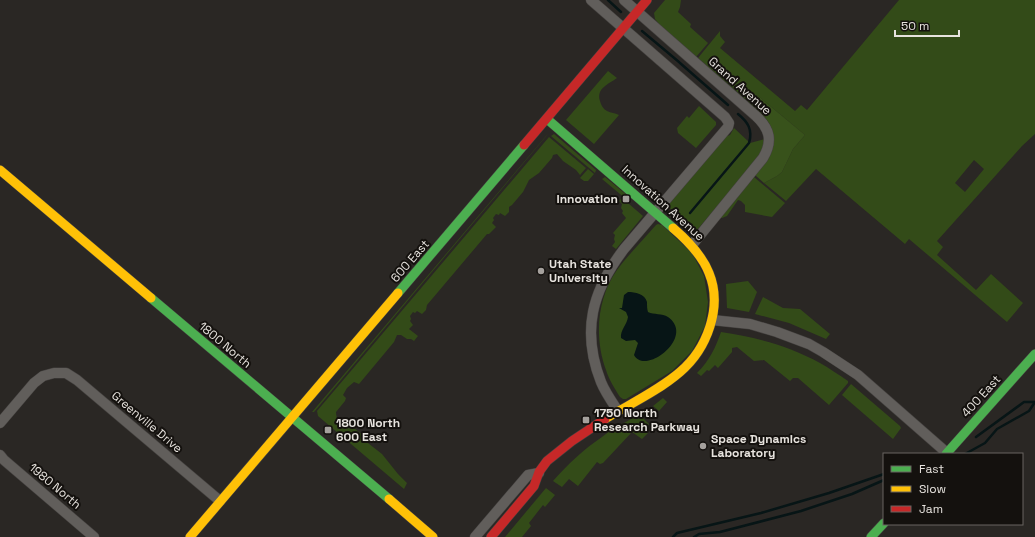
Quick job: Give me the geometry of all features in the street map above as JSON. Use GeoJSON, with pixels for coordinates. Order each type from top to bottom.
{"type":"FeatureCollection","features":[{"type":"Feature","properties":{"kind":"street"},"geometry":{"type":"LineString","coordinates":[[591,0],[725,117],[729,123],[728,127],[613,263],[595,300],[590,330],[593,359],[601,383],[618,411]]}},
{"type":"Feature","properties":{"kind":"street","name":"Grand Avenue"},"geometry":{"type":"LineString","coordinates":[[624,0],[756,116],[763,123],[768,134],[768,147],[763,158],[692,245]]}},
{"type":"Feature","properties":{"kind":"street","name":"600 East"},"geometry":{"type":"LineString","coordinates":[[190,537],[647,0]]}},
{"type":"Feature","properties":{"kind":"street","name":"Innovation Avenue"},"geometry":{"type":"LineString","coordinates":[[491,537],[535,484],[539,473],[556,454],[569,443],[618,411],[676,376],[692,360],[703,345],[712,320],[712,282],[705,262],[692,245],[547,119]]}},
{"type":"Feature","properties":{"kind":"street","name":"1800 North"},"geometry":{"type":"LineString","coordinates":[[0,170],[434,537]]}},
{"type":"Feature","properties":{"kind":"street"},"geometry":{"type":"LineString","coordinates":[[712,320],[750,324],[809,344],[858,375],[946,453]]}},
{"type":"Feature","properties":{"kind":"street","name":"400 East"},"geometry":{"type":"LineString","coordinates":[[946,453],[1035,354]]}},
{"type":"Feature","properties":{"kind":"street","name":"Greenville Drive"},"geometry":{"type":"LineString","coordinates":[[0,423],[34,383],[43,376],[54,373],[66,373],[77,380],[220,501]]}},
{"type":"Feature","properties":{"kind":"street","name":"1980 North"},"geometry":{"type":"LineString","coordinates":[[0,454],[4,460],[94,537]]}},
{"type":"Feature","properties":{"kind":"street"},"geometry":{"type":"LineString","coordinates":[[475,537],[528,475],[539,473]]}},
{"type":"Feature","properties":{"kind":"street"},"geometry":{"type":"LineString","coordinates":[[872,537],[883,524]]}},
{"type":"Feature","properties":{"kind":"green space"},"geometry":{"type":"Polygon","coordinates":[[[665,0],[681,0],[678,12],[691,24],[690,27],[708,43],[696,57],[655,19],[654,13],[665,0]]]}},
{"type":"Feature","properties":{"kind":"green space"},"geometry":{"type":"Polygon","coordinates":[[[899,0],[1035,0],[1035,134],[1022,146],[937,241],[943,247],[937,255],[976,290],[991,274],[1023,303],[1007,322],[909,239],[905,244],[816,169],[786,201],[764,183],[782,172],[793,149],[805,135],[757,95],[750,103],[698,58],[720,31],[720,36],[725,42],[720,48],[795,111],[801,105],[807,110],[899,0]],[[974,160],[955,183],[965,192],[984,169],[974,160]]]}},
{"type":"Feature","properties":{"kind":"green space"},"geometry":{"type":"Polygon","coordinates":[[[608,71],[617,78],[604,87],[600,93],[600,101],[602,107],[608,112],[619,115],[594,144],[566,120],[608,71]]]}},
{"type":"Feature","properties":{"kind":"green space"},"geometry":{"type":"Polygon","coordinates":[[[757,95],[805,135],[793,149],[782,172],[764,183],[755,175],[769,156],[774,141],[771,126],[750,103],[757,95]]]}},
{"type":"Feature","properties":{"kind":"green space"},"geometry":{"type":"Polygon","coordinates":[[[699,106],[716,122],[716,125],[696,148],[678,133],[677,128],[687,116],[689,118],[699,106]]]}},
{"type":"Feature","properties":{"kind":"green space"},"geometry":{"type":"Polygon","coordinates":[[[734,128],[750,143],[765,139],[763,149],[759,157],[697,230],[666,205],[724,137],[730,135],[734,128]]]}},
{"type":"Feature","properties":{"kind":"green space"},"geometry":{"type":"Polygon","coordinates":[[[548,134],[314,412],[312,412],[546,136],[548,134]]]}},
{"type":"Feature","properties":{"kind":"green space"},"geometry":{"type":"Polygon","coordinates":[[[554,134],[596,170],[595,173],[551,136],[554,134]]]}},
{"type":"Feature","properties":{"kind":"green space"},"geometry":{"type":"Polygon","coordinates":[[[549,137],[586,168],[580,175],[557,154],[553,155],[539,173],[529,180],[523,192],[509,207],[509,212],[505,216],[500,213],[499,215],[496,214],[492,223],[496,227],[489,234],[487,234],[427,305],[426,310],[422,314],[417,311],[415,313],[413,312],[410,316],[410,321],[413,325],[409,329],[418,336],[414,341],[401,335],[397,335],[394,342],[359,384],[354,382],[347,388],[343,395],[346,398],[336,412],[338,419],[343,423],[348,423],[365,437],[364,440],[382,454],[407,483],[404,489],[318,416],[317,411],[549,137]]]}},
{"type":"Feature","properties":{"kind":"green space"},"geometry":{"type":"Polygon","coordinates":[[[588,169],[594,174],[588,181],[584,181],[580,178],[588,169]]]}},
{"type":"Feature","properties":{"kind":"green space"},"geometry":{"type":"Polygon","coordinates":[[[605,177],[628,196],[626,199],[602,179],[605,177]]]}},
{"type":"Feature","properties":{"kind":"green space"},"geometry":{"type":"Polygon","coordinates":[[[754,177],[785,203],[772,217],[745,212],[745,205],[738,200],[727,216],[719,218],[754,177]]]}},
{"type":"Feature","properties":{"kind":"green space"},"geometry":{"type":"Polygon","coordinates":[[[622,198],[643,216],[616,249],[612,246],[615,242],[615,235],[613,233],[626,218],[622,213],[622,204],[619,201],[622,198]]]}},
{"type":"Feature","properties":{"kind":"green space"},"geometry":{"type":"Polygon","coordinates":[[[658,224],[662,225],[692,253],[704,276],[708,302],[705,326],[692,351],[672,371],[626,399],[623,399],[620,397],[610,381],[602,358],[599,332],[602,306],[610,281],[617,270],[626,258],[658,224]]]}},
{"type":"Feature","properties":{"kind":"green space"},"geometry":{"type":"Polygon","coordinates":[[[748,281],[757,292],[749,312],[727,308],[726,284],[748,281]]]}},
{"type":"Feature","properties":{"kind":"green space"},"geometry":{"type":"Polygon","coordinates":[[[763,297],[783,308],[800,309],[830,334],[826,339],[789,323],[755,314],[763,297]]]}},
{"type":"Feature","properties":{"kind":"green space"},"geometry":{"type":"Polygon","coordinates":[[[721,332],[784,347],[823,365],[848,381],[848,383],[829,405],[798,378],[793,378],[790,381],[764,360],[754,361],[737,347],[732,348],[732,352],[718,368],[715,365],[701,376],[697,373],[712,354],[721,332]]]}},
{"type":"Feature","properties":{"kind":"green space"},"geometry":{"type":"Polygon","coordinates":[[[851,384],[900,426],[901,428],[893,439],[842,395],[851,384]]]}},
{"type":"Feature","properties":{"kind":"green space"},"geometry":{"type":"Polygon","coordinates":[[[663,398],[667,402],[659,411],[653,406],[663,398]]]}},
{"type":"Feature","properties":{"kind":"green space"},"geometry":{"type":"Polygon","coordinates":[[[639,414],[649,424],[645,429],[648,433],[642,439],[632,432],[603,463],[600,464],[597,462],[578,486],[569,479],[562,487],[553,481],[570,463],[589,447],[611,431],[639,414]]]}},
{"type":"Feature","properties":{"kind":"green space"},"geometry":{"type":"Polygon","coordinates":[[[546,488],[555,495],[545,507],[543,505],[529,523],[531,526],[522,537],[505,537],[546,488]]]}},
{"type":"Feature","properties":{"kind":"shaded area"},"geometry":{"type":"Polygon","coordinates":[[[628,292],[642,295],[646,299],[648,312],[666,316],[675,325],[676,334],[666,351],[648,361],[640,360],[634,355],[638,343],[635,340],[626,341],[621,338],[628,317],[626,312],[619,308],[622,308],[624,295],[628,292]]]}},
{"type":"Feature","properties":{"kind":"waterway"},"geometry":{"type":"LineString","coordinates":[[608,0],[621,12]]}},
{"type":"Feature","properties":{"kind":"waterway"},"geometry":{"type":"LineString","coordinates":[[642,31],[679,62]]}},
{"type":"Feature","properties":{"kind":"waterway"},"geometry":{"type":"LineString","coordinates":[[680,63],[728,105]]}},
{"type":"Feature","properties":{"kind":"waterway"},"geometry":{"type":"LineString","coordinates":[[690,213],[749,143],[749,127],[738,114]]}},
{"type":"Feature","properties":{"kind":"waterway"},"geometry":{"type":"LineString","coordinates":[[976,437],[1024,402],[1034,402]]}},
{"type":"Feature","properties":{"kind":"waterway"},"geometry":{"type":"LineString","coordinates":[[967,453],[985,443],[997,429],[1029,411],[1035,402]]}},
{"type":"Feature","properties":{"kind":"waterway"},"geometry":{"type":"LineString","coordinates":[[673,537],[677,533],[761,513],[829,493],[883,474]]}},
{"type":"Feature","properties":{"kind":"waterway"},"geometry":{"type":"LineString","coordinates":[[694,537],[699,534],[720,532],[801,511],[852,494],[883,480]]}},
{"type":"Feature","properties":{"kind":"traffic: fast"},"geometry":{"type":"LineString","coordinates":[[547,119],[673,228]]}},
{"type":"Feature","properties":{"kind":"traffic: fast"},"geometry":{"type":"LineString","coordinates":[[398,293],[524,145]]}},
{"type":"Feature","properties":{"kind":"traffic: fast"},"geometry":{"type":"LineString","coordinates":[[151,298],[389,499]]}},
{"type":"Feature","properties":{"kind":"traffic: fast"},"geometry":{"type":"LineString","coordinates":[[947,453],[1035,354]]}},
{"type":"Feature","properties":{"kind":"traffic: fast"},"geometry":{"type":"LineString","coordinates":[[871,537],[883,524]]}},
{"type":"Feature","properties":{"kind":"traffic: slow"},"geometry":{"type":"LineString","coordinates":[[0,170],[151,298]]}},
{"type":"Feature","properties":{"kind":"traffic: slow"},"geometry":{"type":"LineString","coordinates":[[605,419],[653,391],[680,372],[690,363],[698,352],[710,327],[714,300],[713,286],[709,273],[694,248],[673,228]]}},
{"type":"Feature","properties":{"kind":"traffic: slow"},"geometry":{"type":"LineString","coordinates":[[190,537],[398,293]]}},
{"type":"Feature","properties":{"kind":"traffic: slow"},"geometry":{"type":"LineString","coordinates":[[389,499],[433,537]]}},
{"type":"Feature","properties":{"kind":"traffic: jam"},"geometry":{"type":"LineString","coordinates":[[524,145],[647,0]]}},
{"type":"Feature","properties":{"kind":"traffic: jam"},"geometry":{"type":"LineString","coordinates":[[491,537],[534,486],[539,472],[547,461],[572,441],[605,419]]}},
{"type":"Feature","properties":{"kind":"place","name":"Innovation"},"geometry":{"type":"Point","coordinates":[626,199]}},
{"type":"Feature","properties":{"kind":"place","name":"Utah State University"},"geometry":{"type":"Point","coordinates":[541,271]}},
{"type":"Feature","properties":{"kind":"place","name":"1750 North Research Parkway"},"geometry":{"type":"Point","coordinates":[586,420]}},
{"type":"Feature","properties":{"kind":"place","name":"1800 North 600 East"},"geometry":{"type":"Point","coordinates":[328,430]}},
{"type":"Feature","properties":{"kind":"place","name":"Space Dynamics Laboratory"},"geometry":{"type":"Point","coordinates":[703,446]}}]}
